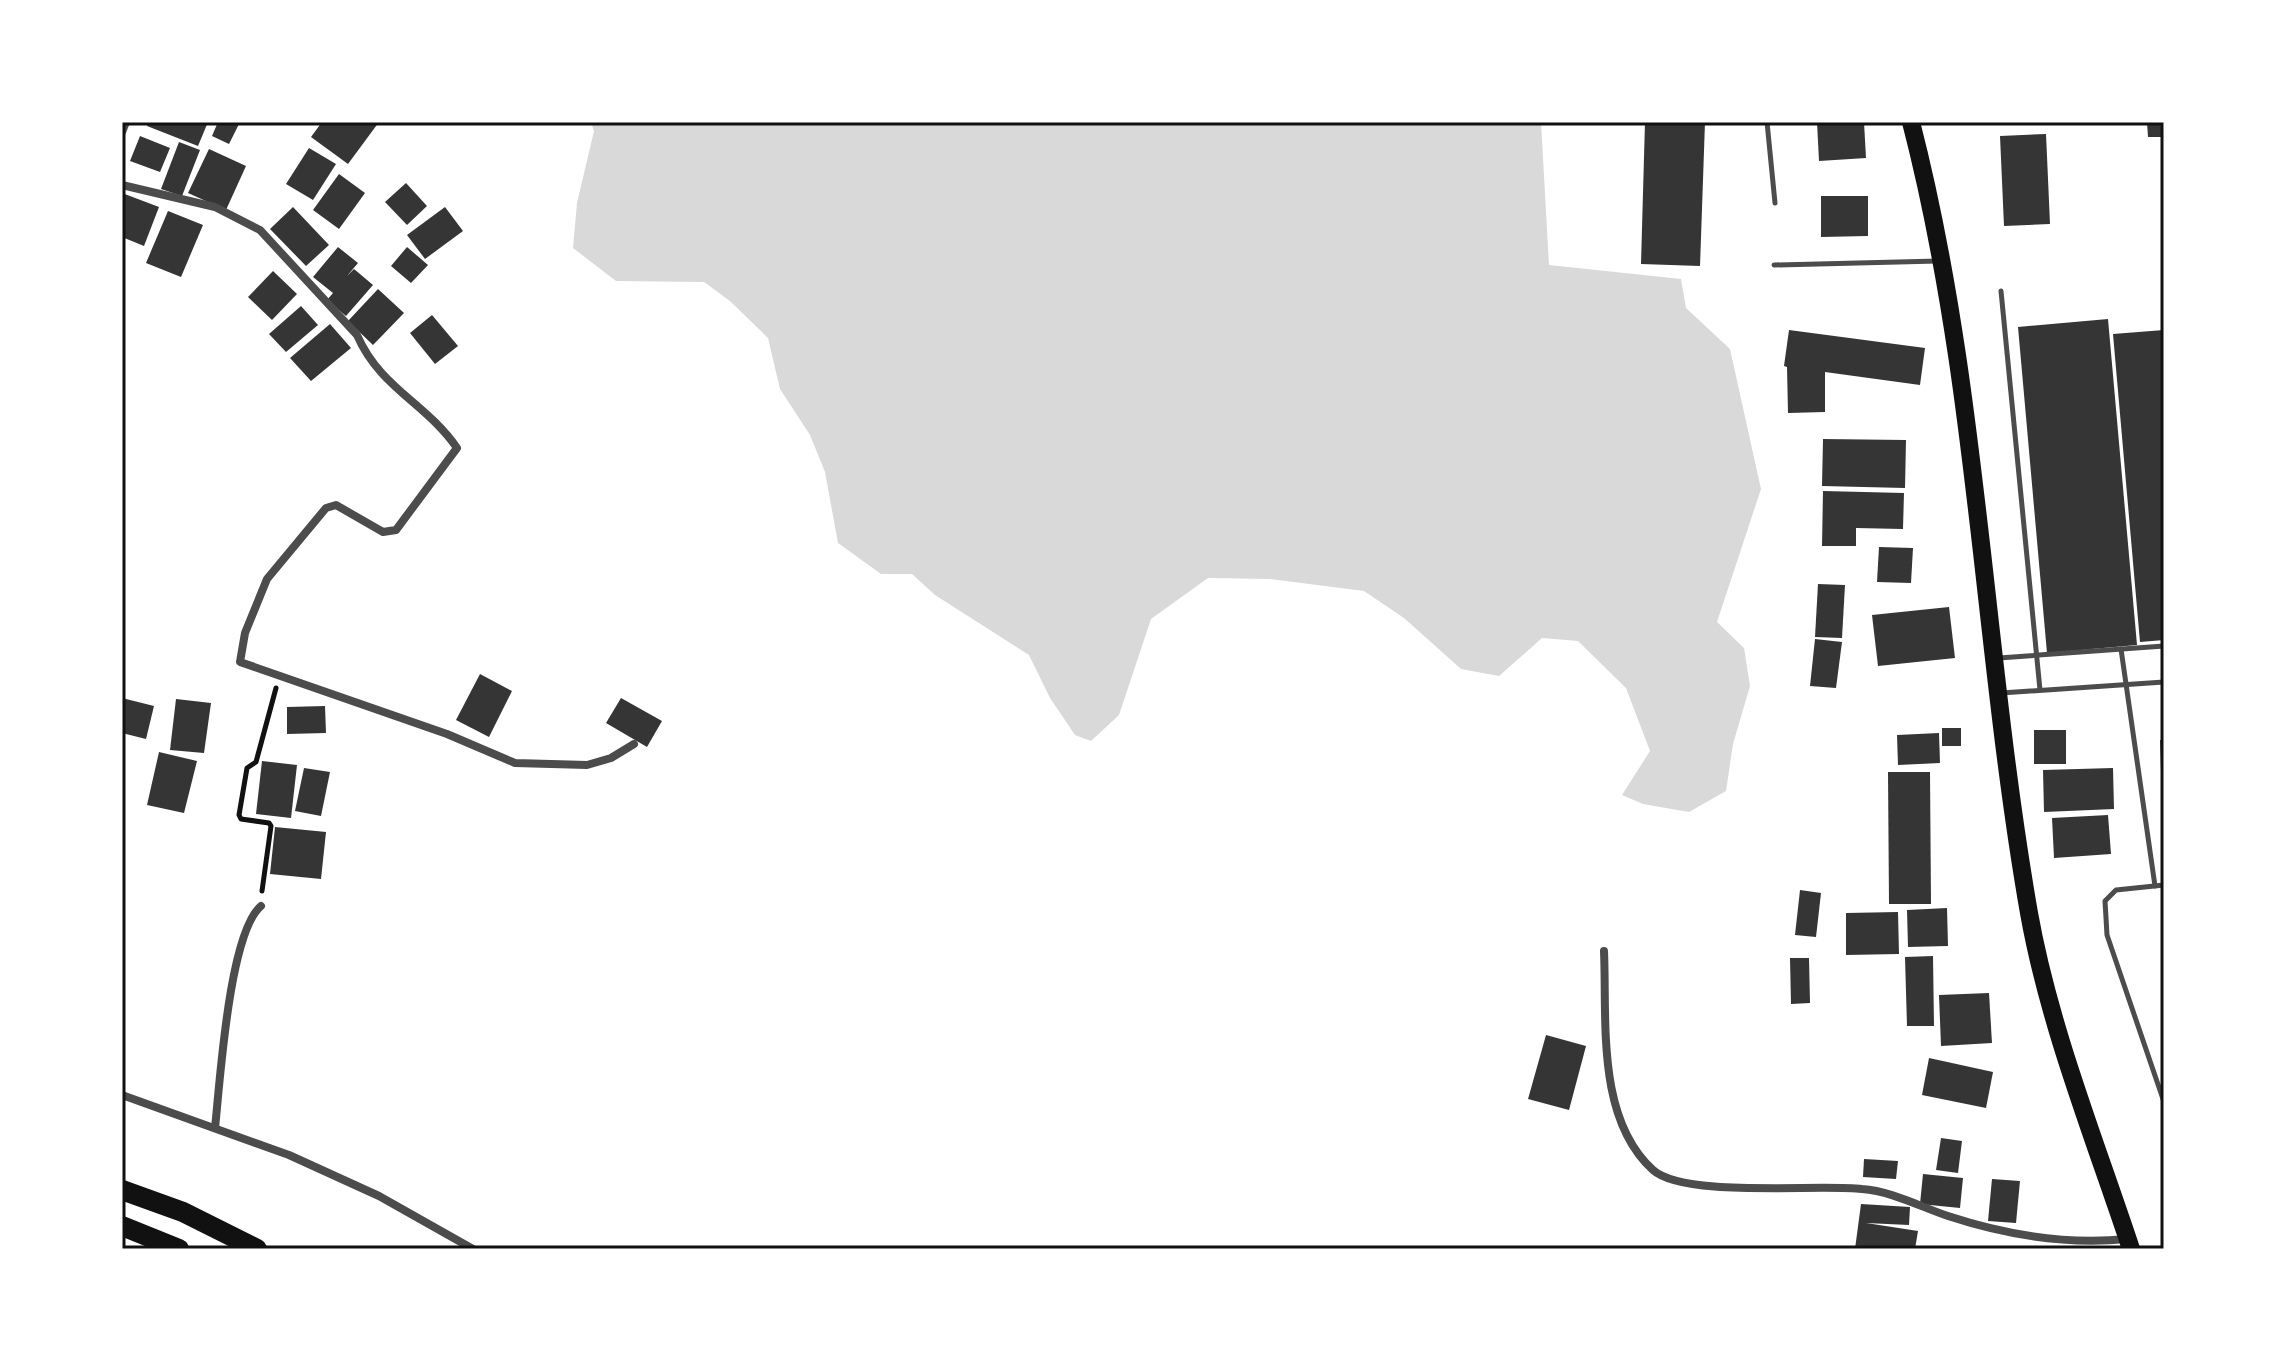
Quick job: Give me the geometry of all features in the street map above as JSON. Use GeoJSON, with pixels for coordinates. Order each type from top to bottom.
{"type":"FeatureCollection","features":[{"type":"Feature","properties":{"kind":"highway"},"geometry":{"type":"LineString","coordinates":[[1911,122],[1943,260],[1998,693],[2032,928],[2054,1010],[2129,1244]]}},
{"type":"Feature","properties":{"kind":"highway"},"geometry":{"type":"LineString","coordinates":[[122,1190],[183,1212],[257,1249]]}},
{"type":"Feature","properties":{"kind":"highway"},"geometry":{"type":"LineString","coordinates":[[122,1226],[179,1249]]}},
{"type":"Feature","properties":{"kind":"street"},"geometry":{"type":"LineString","coordinates":[[122,132],[126,122]]}},
{"type":"Feature","properties":{"kind":"street"},"geometry":{"type":"LineString","coordinates":[[122,185],[215,207],[260,230],[357,335],[362,348],[400,395],[413,400],[457,448],[396,530],[383,532],[333,505],[326,508],[275,569],[257,601],[239,660],[447,734],[515,763],[587,765],[611,758],[634,744]]}},
{"type":"Feature","properties":{"kind":"street"},"geometry":{"type":"LineString","coordinates":[[215,1128],[225,1039],[241,946],[250,916],[261,906]]}},
{"type":"Feature","properties":{"kind":"street"},"geometry":{"type":"LineString","coordinates":[[1604,951],[1610,1082],[1630,1143],[1655,1172],[1726,1187],[1862,1189],[1971,1224],[2034,1237],[2129,1244]]}},
{"type":"Feature","properties":{"kind":"street"},"geometry":{"type":"LineString","coordinates":[[122,1095],[289,1155],[379,1196],[473,1249]]}},
{"type":"Feature","properties":{"kind":"lane"},"geometry":{"type":"LineString","coordinates":[[1767,122],[1775,203]]}},
{"type":"Feature","properties":{"kind":"lane"},"geometry":{"type":"LineString","coordinates":[[1774,265],[1943,260]]}},
{"type":"Feature","properties":{"kind":"lane"},"geometry":{"type":"LineString","coordinates":[[2001,291],[2040,690]]}},
{"type":"Feature","properties":{"kind":"lane"},"geometry":{"type":"LineString","coordinates":[[1994,658],[2164,646]]}},
{"type":"Feature","properties":{"kind":"lane"},"geometry":{"type":"LineString","coordinates":[[2121,649],[2155,886]]}},
{"type":"Feature","properties":{"kind":"lane"},"geometry":{"type":"LineString","coordinates":[[1998,693],[2164,682]]}},
{"type":"Feature","properties":{"kind":"lane"},"geometry":{"type":"LineString","coordinates":[[2164,885],[2116,890],[2105,901],[2107,935],[2164,1102]]}},
{"type":"Feature","properties":{"kind":"path"},"geometry":{"type":"LineString","coordinates":[[261,906],[271,826],[269,823],[241,819],[239,815],[247,768],[256,762],[280,676]]}},
{"type":"Feature","properties":{"kind":"shaded area"},"geometry":{"type":"Polygon","coordinates":[[[591,122],[1541,122],[1549,265],[1681,279],[1686,308],[1730,349],[1761,489],[1717,622],[1744,648],[1750,686],[1733,744],[1726,791],[1689,812],[1643,804],[1622,795],[1650,751],[1626,688],[1578,641],[1542,638],[1499,676],[1461,669],[1404,618],[1364,591],[1270,579],[1208,578],[1151,619],[1119,715],[1091,741],[1075,735],[1050,698],[1029,655],[935,595],[912,574],[881,574],[838,543],[825,472],[810,435],[780,389],[768,338],[730,301],[704,282],[616,281],[573,248],[577,203],[594,131],[591,122]]]}},
{"type":"Feature","properties":{"kind":"building"},"geometry":{"type":"Polygon","coordinates":[[[148,122],[208,122],[198,146],[147,126],[148,122]]]}},
{"type":"Feature","properties":{"kind":"building"},"geometry":{"type":"Polygon","coordinates":[[[218,122],[240,122],[229,144],[212,136],[218,122]]]}},
{"type":"Feature","properties":{"kind":"building"},"geometry":{"type":"Polygon","coordinates":[[[322,122],[379,122],[348,164],[311,137],[322,122]]]}},
{"type":"Feature","properties":{"kind":"building"},"geometry":{"type":"Polygon","coordinates":[[[1645,122],[1705,122],[1700,266],[1641,264],[1645,122]]]}},
{"type":"Feature","properties":{"kind":"building"},"geometry":{"type":"Polygon","coordinates":[[[1817,122],[1864,122],[1866,158],[1819,161],[1817,122]]]}},
{"type":"Feature","properties":{"kind":"building"},"geometry":{"type":"Polygon","coordinates":[[[2147,122],[2164,122],[2164,137],[2148,137],[2147,122]]]}},
{"type":"Feature","properties":{"kind":"building"},"geometry":{"type":"Polygon","coordinates":[[[2046,134],[2050,224],[2004,226],[2000,136],[2046,134]]]}},
{"type":"Feature","properties":{"kind":"building"},"geometry":{"type":"Polygon","coordinates":[[[140,136],[170,148],[160,172],[130,161],[140,136]]]}},
{"type":"Feature","properties":{"kind":"building"},"geometry":{"type":"Polygon","coordinates":[[[179,142],[200,150],[182,196],[161,189],[179,142]]]}},
{"type":"Feature","properties":{"kind":"building"},"geometry":{"type":"Polygon","coordinates":[[[309,148],[336,164],[313,200],[286,184],[309,148]]]}},
{"type":"Feature","properties":{"kind":"building"},"geometry":{"type":"Polygon","coordinates":[[[209,149],[246,166],[226,210],[188,193],[209,149]]]}},
{"type":"Feature","properties":{"kind":"building"},"geometry":{"type":"Polygon","coordinates":[[[339,174],[365,193],[339,229],[313,210],[339,174]]]}},
{"type":"Feature","properties":{"kind":"building"},"geometry":{"type":"Polygon","coordinates":[[[406,183],[427,206],[407,225],[385,202],[406,183]]]}},
{"type":"Feature","properties":{"kind":"building"},"geometry":{"type":"Polygon","coordinates":[[[122,193],[159,207],[144,246],[122,237],[122,193]]]}},
{"type":"Feature","properties":{"kind":"building"},"geometry":{"type":"Polygon","coordinates":[[[1821,196],[1868,196],[1868,236],[1821,237],[1821,196]]]}},
{"type":"Feature","properties":{"kind":"building"},"geometry":{"type":"Polygon","coordinates":[[[293,207],[329,245],[306,266],[270,229],[293,207]]]}},
{"type":"Feature","properties":{"kind":"building"},"geometry":{"type":"Polygon","coordinates":[[[445,207],[463,231],[425,259],[407,235],[445,207]]]}},
{"type":"Feature","properties":{"kind":"building"},"geometry":{"type":"Polygon","coordinates":[[[168,211],[203,225],[181,277],[146,263],[168,211]]]}},
{"type":"Feature","properties":{"kind":"building"},"geometry":{"type":"Polygon","coordinates":[[[338,247],[358,263],[347,276],[354,269],[373,285],[346,316],[327,300],[333,293],[313,277],[338,247]]]}},
{"type":"Feature","properties":{"kind":"building"},"geometry":{"type":"Polygon","coordinates":[[[407,247],[428,265],[411,283],[391,266],[407,247]]]}},
{"type":"Feature","properties":{"kind":"building"},"geometry":{"type":"Polygon","coordinates":[[[273,271],[297,294],[272,320],[248,297],[273,271]]]}},
{"type":"Feature","properties":{"kind":"building"},"geometry":{"type":"Polygon","coordinates":[[[378,289],[404,313],[373,345],[348,321],[378,289]]]}},
{"type":"Feature","properties":{"kind":"building"},"geometry":{"type":"Polygon","coordinates":[[[301,306],[318,325],[286,352],[269,334],[301,306]]]}},
{"type":"Feature","properties":{"kind":"building"},"geometry":{"type":"Polygon","coordinates":[[[432,315],[458,346],[435,364],[410,333],[432,315]]]}},
{"type":"Feature","properties":{"kind":"building"},"geometry":{"type":"Polygon","coordinates":[[[2108,319],[2137,645],[2047,653],[2018,327],[2108,319]]]}},
{"type":"Feature","properties":{"kind":"building"},"geometry":{"type":"Polygon","coordinates":[[[330,324],[351,348],[311,381],[290,358],[330,324]]]}},
{"type":"Feature","properties":{"kind":"building"},"geometry":{"type":"Polygon","coordinates":[[[1789,330],[1925,348],[1920,385],[1825,372],[1825,412],[1788,413],[1787,367],[1784,366],[1789,330]]]}},
{"type":"Feature","properties":{"kind":"building"},"geometry":{"type":"Polygon","coordinates":[[[2164,330],[2164,640],[2140,642],[2113,334],[2164,330]]]}},
{"type":"Feature","properties":{"kind":"building"},"geometry":{"type":"Polygon","coordinates":[[[1823,439],[1906,440],[1905,488],[1822,486],[1823,439]]]}},
{"type":"Feature","properties":{"kind":"building"},"geometry":{"type":"Polygon","coordinates":[[[1823,491],[1904,493],[1903,529],[1856,528],[1856,546],[1822,546],[1823,491]]]}},
{"type":"Feature","properties":{"kind":"building"},"geometry":{"type":"Polygon","coordinates":[[[1879,547],[1913,548],[1911,583],[1877,582],[1879,547]]]}},
{"type":"Feature","properties":{"kind":"building"},"geometry":{"type":"Polygon","coordinates":[[[1818,584],[1845,585],[1842,638],[1815,637],[1818,584]]]}},
{"type":"Feature","properties":{"kind":"building"},"geometry":{"type":"Polygon","coordinates":[[[1949,607],[1955,658],[1878,666],[1872,615],[1949,607]]]}},
{"type":"Feature","properties":{"kind":"building"},"geometry":{"type":"Polygon","coordinates":[[[1815,639],[1842,642],[1836,688],[1810,686],[1815,639]]]}},
{"type":"Feature","properties":{"kind":"building"},"geometry":{"type":"Polygon","coordinates":[[[480,674],[512,691],[489,737],[456,720],[480,674]]]}},
{"type":"Feature","properties":{"kind":"building"},"geometry":{"type":"Polygon","coordinates":[[[122,698],[154,706],[146,739],[122,733],[122,698]]]}},
{"type":"Feature","properties":{"kind":"building"},"geometry":{"type":"Polygon","coordinates":[[[621,698],[662,721],[647,747],[606,723],[621,698]]]}},
{"type":"Feature","properties":{"kind":"building"},"geometry":{"type":"Polygon","coordinates":[[[176,699],[211,703],[204,753],[170,750],[176,699]]]}},
{"type":"Feature","properties":{"kind":"building"},"geometry":{"type":"Polygon","coordinates":[[[325,706],[326,733],[287,734],[287,707],[325,706]]]}},
{"type":"Feature","properties":{"kind":"building"},"geometry":{"type":"Polygon","coordinates":[[[1942,728],[1961,728],[1961,746],[1942,746],[1942,728]]]}},
{"type":"Feature","properties":{"kind":"building"},"geometry":{"type":"Polygon","coordinates":[[[2034,730],[2066,730],[2066,764],[2034,764],[2034,730]]]}},
{"type":"Feature","properties":{"kind":"building"},"geometry":{"type":"Polygon","coordinates":[[[1939,733],[1940,763],[1898,765],[1897,735],[1939,733]]]}},
{"type":"Feature","properties":{"kind":"building"},"geometry":{"type":"Polygon","coordinates":[[[2160,740],[2164,740],[2164,770],[2161,770],[2160,740]]]}},
{"type":"Feature","properties":{"kind":"building"},"geometry":{"type":"Polygon","coordinates":[[[159,752],[197,761],[184,813],[147,805],[159,752]]]}},
{"type":"Feature","properties":{"kind":"building"},"geometry":{"type":"Polygon","coordinates":[[[262,761],[297,765],[291,818],[256,814],[262,761]]]}},
{"type":"Feature","properties":{"kind":"building"},"geometry":{"type":"Polygon","coordinates":[[[304,768],[330,772],[321,816],[295,811],[304,768]]]}},
{"type":"Feature","properties":{"kind":"building"},"geometry":{"type":"Polygon","coordinates":[[[2113,768],[2114,809],[2044,812],[2043,770],[2113,768]]]}},
{"type":"Feature","properties":{"kind":"building"},"geometry":{"type":"Polygon","coordinates":[[[1888,772],[1930,772],[1931,904],[1889,904],[1888,772]]]}},
{"type":"Feature","properties":{"kind":"building"},"geometry":{"type":"Polygon","coordinates":[[[2108,815],[2111,854],[2054,858],[2052,818],[2108,815]]]}},
{"type":"Feature","properties":{"kind":"building"},"geometry":{"type":"Polygon","coordinates":[[[275,827],[326,832],[321,879],[270,874],[275,827]]]}},
{"type":"Feature","properties":{"kind":"building"},"geometry":{"type":"Polygon","coordinates":[[[1800,890],[1821,893],[1816,937],[1795,935],[1800,890]]]}},
{"type":"Feature","properties":{"kind":"building"},"geometry":{"type":"Polygon","coordinates":[[[1947,908],[1948,946],[1908,947],[1907,910],[1947,908]]]}},
{"type":"Feature","properties":{"kind":"building"},"geometry":{"type":"Polygon","coordinates":[[[1898,912],[1899,954],[1846,955],[1846,913],[1898,912]]]}},
{"type":"Feature","properties":{"kind":"building"},"geometry":{"type":"Polygon","coordinates":[[[1933,956],[1934,1026],[1907,1026],[1905,957],[1933,956]]]}},
{"type":"Feature","properties":{"kind":"building"},"geometry":{"type":"Polygon","coordinates":[[[1790,958],[1809,958],[1810,1003],[1791,1004],[1790,958]]]}},
{"type":"Feature","properties":{"kind":"building"},"geometry":{"type":"Polygon","coordinates":[[[1989,993],[1992,1043],[1941,1046],[1939,995],[1989,993]]]}},
{"type":"Feature","properties":{"kind":"building"},"geometry":{"type":"Polygon","coordinates":[[[1546,1035],[1586,1046],[1569,1110],[1528,1099],[1546,1035]]]}},
{"type":"Feature","properties":{"kind":"building"},"geometry":{"type":"Polygon","coordinates":[[[1929,1058],[1993,1072],[1986,1108],[1922,1095],[1929,1058]]]}},
{"type":"Feature","properties":{"kind":"building"},"geometry":{"type":"Polygon","coordinates":[[[1941,1138],[1962,1141],[1958,1173],[1936,1170],[1941,1138]]]}},
{"type":"Feature","properties":{"kind":"building"},"geometry":{"type":"Polygon","coordinates":[[[1864,1159],[1898,1161],[1896,1179],[1863,1177],[1864,1159]]]}},
{"type":"Feature","properties":{"kind":"building"},"geometry":{"type":"Polygon","coordinates":[[[1923,1174],[1963,1178],[1960,1208],[1920,1204],[1923,1174]]]}},
{"type":"Feature","properties":{"kind":"building"},"geometry":{"type":"Polygon","coordinates":[[[1992,1179],[2020,1181],[2016,1223],[1988,1221],[1992,1179]]]}},
{"type":"Feature","properties":{"kind":"building"},"geometry":{"type":"Polygon","coordinates":[[[1861,1204],[1910,1207],[1909,1225],[1866,1223],[1918,1231],[1915,1249],[1855,1249],[1861,1204]]]}}]}
